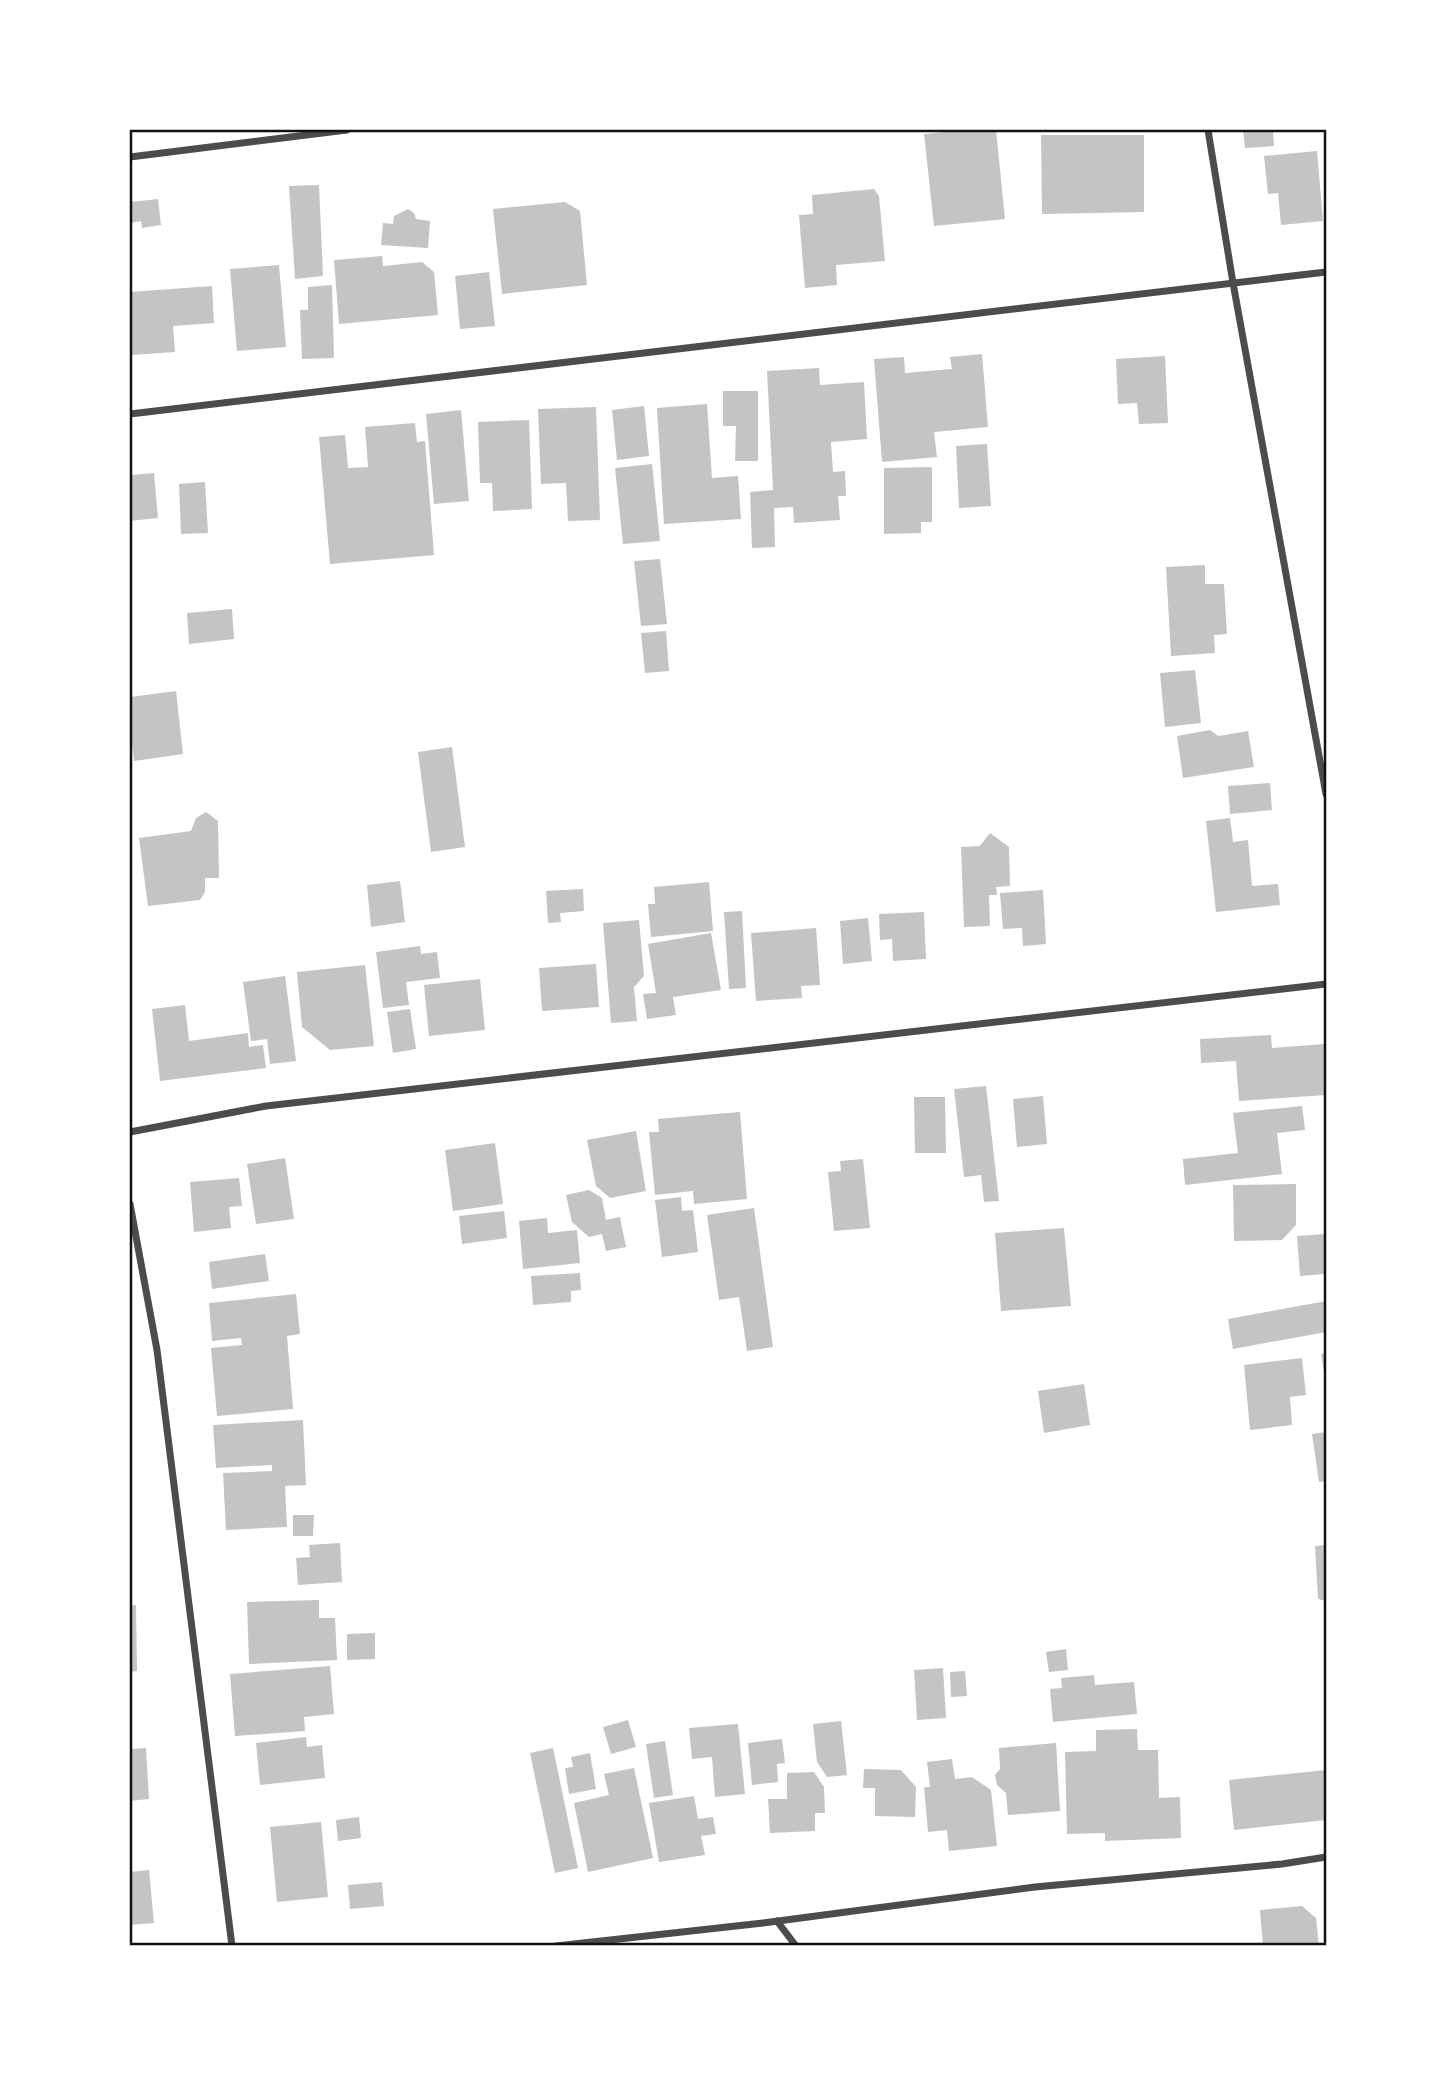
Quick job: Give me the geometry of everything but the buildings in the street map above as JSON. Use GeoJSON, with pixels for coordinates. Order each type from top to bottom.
{"type":"FeatureCollection","features":[{"type":"Feature","properties":{"kind":"street"},"geometry":{"type":"LineString","coordinates":[[130,157],[347,130]]}},
{"type":"Feature","properties":{"kind":"street"},"geometry":{"type":"LineString","coordinates":[[1208,130],[1233,283],[1326,794]]}},
{"type":"Feature","properties":{"kind":"street"},"geometry":{"type":"LineString","coordinates":[[130,414],[1326,272]]}},
{"type":"Feature","properties":{"kind":"street"},"geometry":{"type":"LineString","coordinates":[[130,1132],[266,1106],[1326,984]]}},
{"type":"Feature","properties":{"kind":"street"},"geometry":{"type":"LineString","coordinates":[[130,1204],[157,1350],[232,1945]]}},
{"type":"Feature","properties":{"kind":"street"},"geometry":{"type":"LineString","coordinates":[[556,1945],[777,1921],[1035,1887],[1282,1864],[1326,1857]]}},
{"type":"Feature","properties":{"kind":"street"},"geometry":{"type":"LineString","coordinates":[[777,1921],[796,1945]]}}]}
